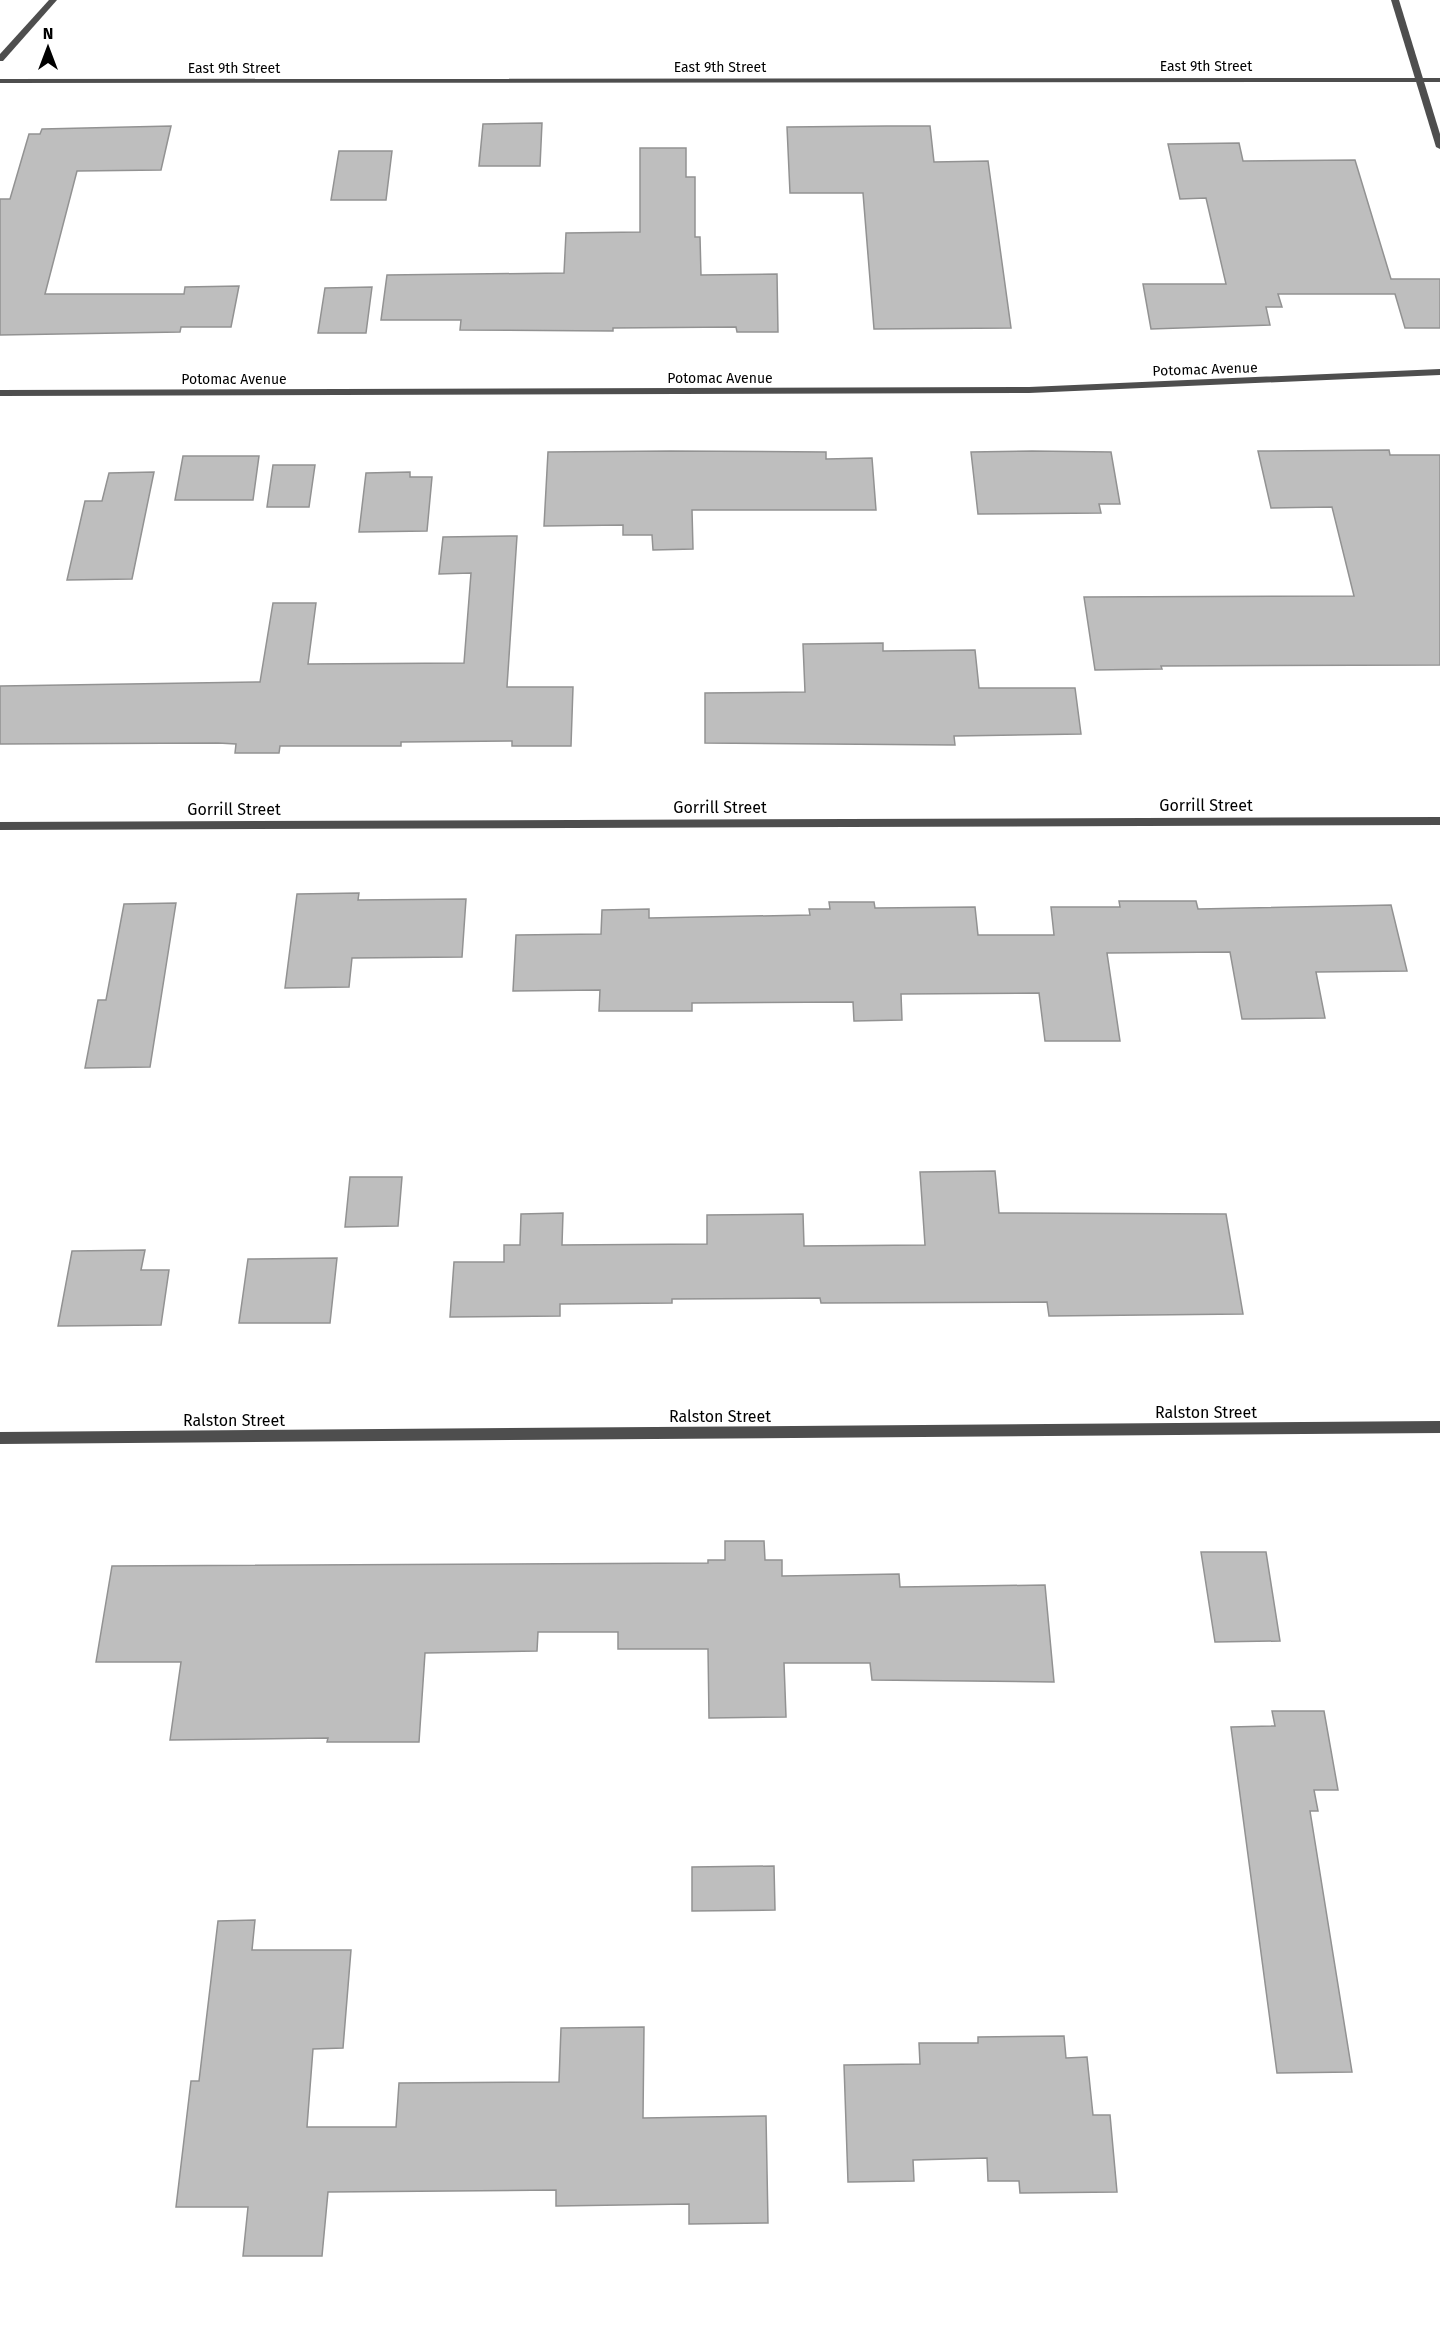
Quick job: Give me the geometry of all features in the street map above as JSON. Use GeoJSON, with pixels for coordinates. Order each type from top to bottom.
{"type":"FeatureCollection","features":[{"type":"Feature","properties":{"kind":"street"},"geometry":{"type":"LineString","coordinates":[[0,59],[53,0]]}},
{"type":"Feature","properties":{"kind":"street"},"geometry":{"type":"LineString","coordinates":[[1395,0],[1440,147]]}},
{"type":"Feature","properties":{"kind":"street","name":"East 9th Street"},"geometry":{"type":"LineString","coordinates":[[0,81],[1440,80]]}},
{"type":"Feature","properties":{"kind":"street","name":"Potomac Avenue"},"geometry":{"type":"LineString","coordinates":[[0,393],[1029,390],[1440,372]]}},
{"type":"Feature","properties":{"kind":"street","name":"Gorrill Street"},"geometry":{"type":"LineString","coordinates":[[0,826],[1440,821]]}},
{"type":"Feature","properties":{"kind":"street","name":"Ralston Street"},"geometry":{"type":"LineString","coordinates":[[0,1438],[1440,1427]]}},
{"type":"Feature","properties":{"kind":"building"},"geometry":{"type":"Polygon","coordinates":[[[542,123],[540,166],[479,166],[483,124],[542,123]]]}},
{"type":"Feature","properties":{"kind":"building"},"geometry":{"type":"Polygon","coordinates":[[[171,126],[161,170],[77,171],[45,294],[184,294],[185,287],[239,286],[231,327],[181,327],[180,332],[0,335],[0,199],[10,199],[29,134],[40,134],[42,129],[171,126]]]}},
{"type":"Feature","properties":{"kind":"building"},"geometry":{"type":"Polygon","coordinates":[[[930,126],[934,162],[988,161],[1011,328],[874,329],[863,193],[790,193],[787,127],[930,126]]]}},
{"type":"Feature","properties":{"kind":"building"},"geometry":{"type":"Polygon","coordinates":[[[1239,143],[1243,161],[1355,160],[1391,279],[1440,279],[1440,328],[1405,328],[1395,294],[1278,294],[1282,307],[1266,307],[1270,325],[1151,329],[1143,284],[1226,284],[1206,198],[1180,199],[1168,144],[1239,143]]]}},
{"type":"Feature","properties":{"kind":"building"},"geometry":{"type":"Polygon","coordinates":[[[640,148],[686,148],[686,177],[695,177],[695,237],[700,237],[701,275],[777,274],[778,332],[737,332],[736,327],[613,328],[613,331],[460,330],[461,320],[381,320],[387,275],[564,273],[566,233],[640,232],[640,148]]]}},
{"type":"Feature","properties":{"kind":"building"},"geometry":{"type":"Polygon","coordinates":[[[339,151],[392,151],[386,200],[331,200],[339,151]]]}},
{"type":"Feature","properties":{"kind":"building"},"geometry":{"type":"Polygon","coordinates":[[[372,287],[366,333],[318,333],[325,288],[372,287]]]}},
{"type":"Feature","properties":{"kind":"building"},"geometry":{"type":"Polygon","coordinates":[[[1389,450],[1390,455],[1440,455],[1440,665],[1161,666],[1162,669],[1095,670],[1084,597],[1354,596],[1332,507],[1271,508],[1258,451],[1389,450]]]}},
{"type":"Feature","properties":{"kind":"building"},"geometry":{"type":"Polygon","coordinates":[[[548,452],[826,452],[826,459],[872,458],[876,510],[692,510],[693,549],[653,550],[652,535],[623,535],[623,525],[544,526],[548,452]]]}},
{"type":"Feature","properties":{"kind":"building"},"geometry":{"type":"Polygon","coordinates":[[[971,452],[1111,452],[1120,504],[1099,504],[1101,513],[978,514],[971,452]]]}},
{"type":"Feature","properties":{"kind":"building"},"geometry":{"type":"Polygon","coordinates":[[[183,456],[259,456],[253,500],[175,500],[183,456]]]}},
{"type":"Feature","properties":{"kind":"building"},"geometry":{"type":"Polygon","coordinates":[[[273,465],[315,465],[309,507],[267,507],[273,465]]]}},
{"type":"Feature","properties":{"kind":"building"},"geometry":{"type":"Polygon","coordinates":[[[154,472],[132,579],[67,580],[85,501],[102,501],[109,473],[154,472]]]}},
{"type":"Feature","properties":{"kind":"building"},"geometry":{"type":"Polygon","coordinates":[[[410,472],[410,477],[432,477],[427,531],[359,532],[366,473],[410,472]]]}},
{"type":"Feature","properties":{"kind":"building"},"geometry":{"type":"Polygon","coordinates":[[[517,536],[507,687],[573,687],[571,746],[512,746],[512,741],[401,742],[401,746],[280,746],[279,753],[235,753],[236,744],[218,743],[0,744],[0,686],[260,682],[273,603],[316,603],[308,664],[464,663],[471,573],[439,574],[443,537],[517,536]]]}},
{"type":"Feature","properties":{"kind":"building"},"geometry":{"type":"Polygon","coordinates":[[[883,643],[883,651],[975,650],[979,688],[1075,688],[1081,734],[954,736],[955,745],[705,743],[705,693],[805,692],[803,644],[883,643]]]}},
{"type":"Feature","properties":{"kind":"building"},"geometry":{"type":"Polygon","coordinates":[[[359,893],[358,900],[466,899],[462,957],[352,958],[349,987],[285,988],[297,894],[359,893]]]}},
{"type":"Feature","properties":{"kind":"building"},"geometry":{"type":"Polygon","coordinates":[[[1119,901],[1196,901],[1198,909],[1391,905],[1407,971],[1316,972],[1325,1018],[1242,1019],[1230,952],[1107,953],[1120,1041],[1045,1041],[1039,993],[901,994],[902,1020],[854,1021],[853,1002],[692,1003],[692,1011],[599,1011],[600,990],[513,991],[516,935],[601,934],[602,910],[649,909],[649,918],[810,915],[809,909],[830,909],[829,902],[874,902],[875,908],[975,907],[978,935],[1054,935],[1051,907],[1120,907],[1119,901]]]}},
{"type":"Feature","properties":{"kind":"building"},"geometry":{"type":"Polygon","coordinates":[[[176,903],[150,1067],[85,1068],[98,1000],[106,1000],[124,904],[176,903]]]}},
{"type":"Feature","properties":{"kind":"building"},"geometry":{"type":"Polygon","coordinates":[[[995,1171],[999,1213],[1226,1214],[1243,1314],[1049,1316],[1047,1302],[821,1303],[820,1298],[672,1299],[672,1303],[560,1304],[560,1316],[450,1317],[454,1262],[504,1262],[504,1245],[520,1245],[521,1214],[563,1213],[562,1245],[707,1244],[707,1215],[803,1214],[804,1246],[925,1245],[920,1172],[995,1171]]]}},
{"type":"Feature","properties":{"kind":"building"},"geometry":{"type":"Polygon","coordinates":[[[350,1177],[402,1177],[398,1226],[345,1227],[350,1177]]]}},
{"type":"Feature","properties":{"kind":"building"},"geometry":{"type":"Polygon","coordinates":[[[145,1250],[141,1270],[169,1270],[161,1325],[58,1326],[72,1251],[145,1250]]]}},
{"type":"Feature","properties":{"kind":"building"},"geometry":{"type":"Polygon","coordinates":[[[337,1258],[330,1323],[239,1323],[248,1259],[337,1258]]]}},
{"type":"Feature","properties":{"kind":"building"},"geometry":{"type":"Polygon","coordinates":[[[725,1541],[764,1541],[765,1560],[782,1560],[782,1576],[899,1574],[900,1587],[1045,1585],[1054,1682],[872,1680],[870,1663],[784,1663],[786,1717],[709,1718],[708,1649],[618,1649],[618,1632],[538,1632],[537,1651],[425,1653],[419,1742],[327,1742],[328,1738],[170,1740],[181,1662],[96,1662],[112,1566],[708,1563],[708,1560],[725,1560],[725,1541]]]}},
{"type":"Feature","properties":{"kind":"building"},"geometry":{"type":"Polygon","coordinates":[[[1201,1552],[1266,1552],[1280,1641],[1215,1642],[1201,1552]]]}},
{"type":"Feature","properties":{"kind":"building"},"geometry":{"type":"Polygon","coordinates":[[[1272,1711],[1324,1711],[1338,1790],[1314,1790],[1318,1811],[1310,1811],[1352,2072],[1277,2073],[1231,1727],[1275,1726],[1272,1711]]]}},
{"type":"Feature","properties":{"kind":"building"},"geometry":{"type":"Polygon","coordinates":[[[774,1866],[775,1910],[692,1911],[692,1867],[774,1866]]]}},
{"type":"Feature","properties":{"kind":"building"},"geometry":{"type":"Polygon","coordinates":[[[255,1920],[252,1950],[351,1950],[343,2048],[313,2049],[307,2127],[396,2127],[399,2083],[559,2082],[561,2028],[644,2027],[643,2118],[766,2116],[768,2223],[689,2224],[689,2204],[556,2206],[556,2190],[328,2192],[322,2256],[243,2256],[248,2207],[176,2207],[191,2081],[199,2081],[218,1921],[255,1920]]]}},
{"type":"Feature","properties":{"kind":"building"},"geometry":{"type":"Polygon","coordinates":[[[1064,2036],[1066,2058],[1087,2057],[1093,2115],[1110,2115],[1117,2192],[1020,2193],[1019,2181],[988,2181],[987,2158],[913,2160],[914,2181],[848,2182],[844,2065],[920,2064],[919,2043],[978,2043],[978,2037],[1064,2036]]]}}]}
